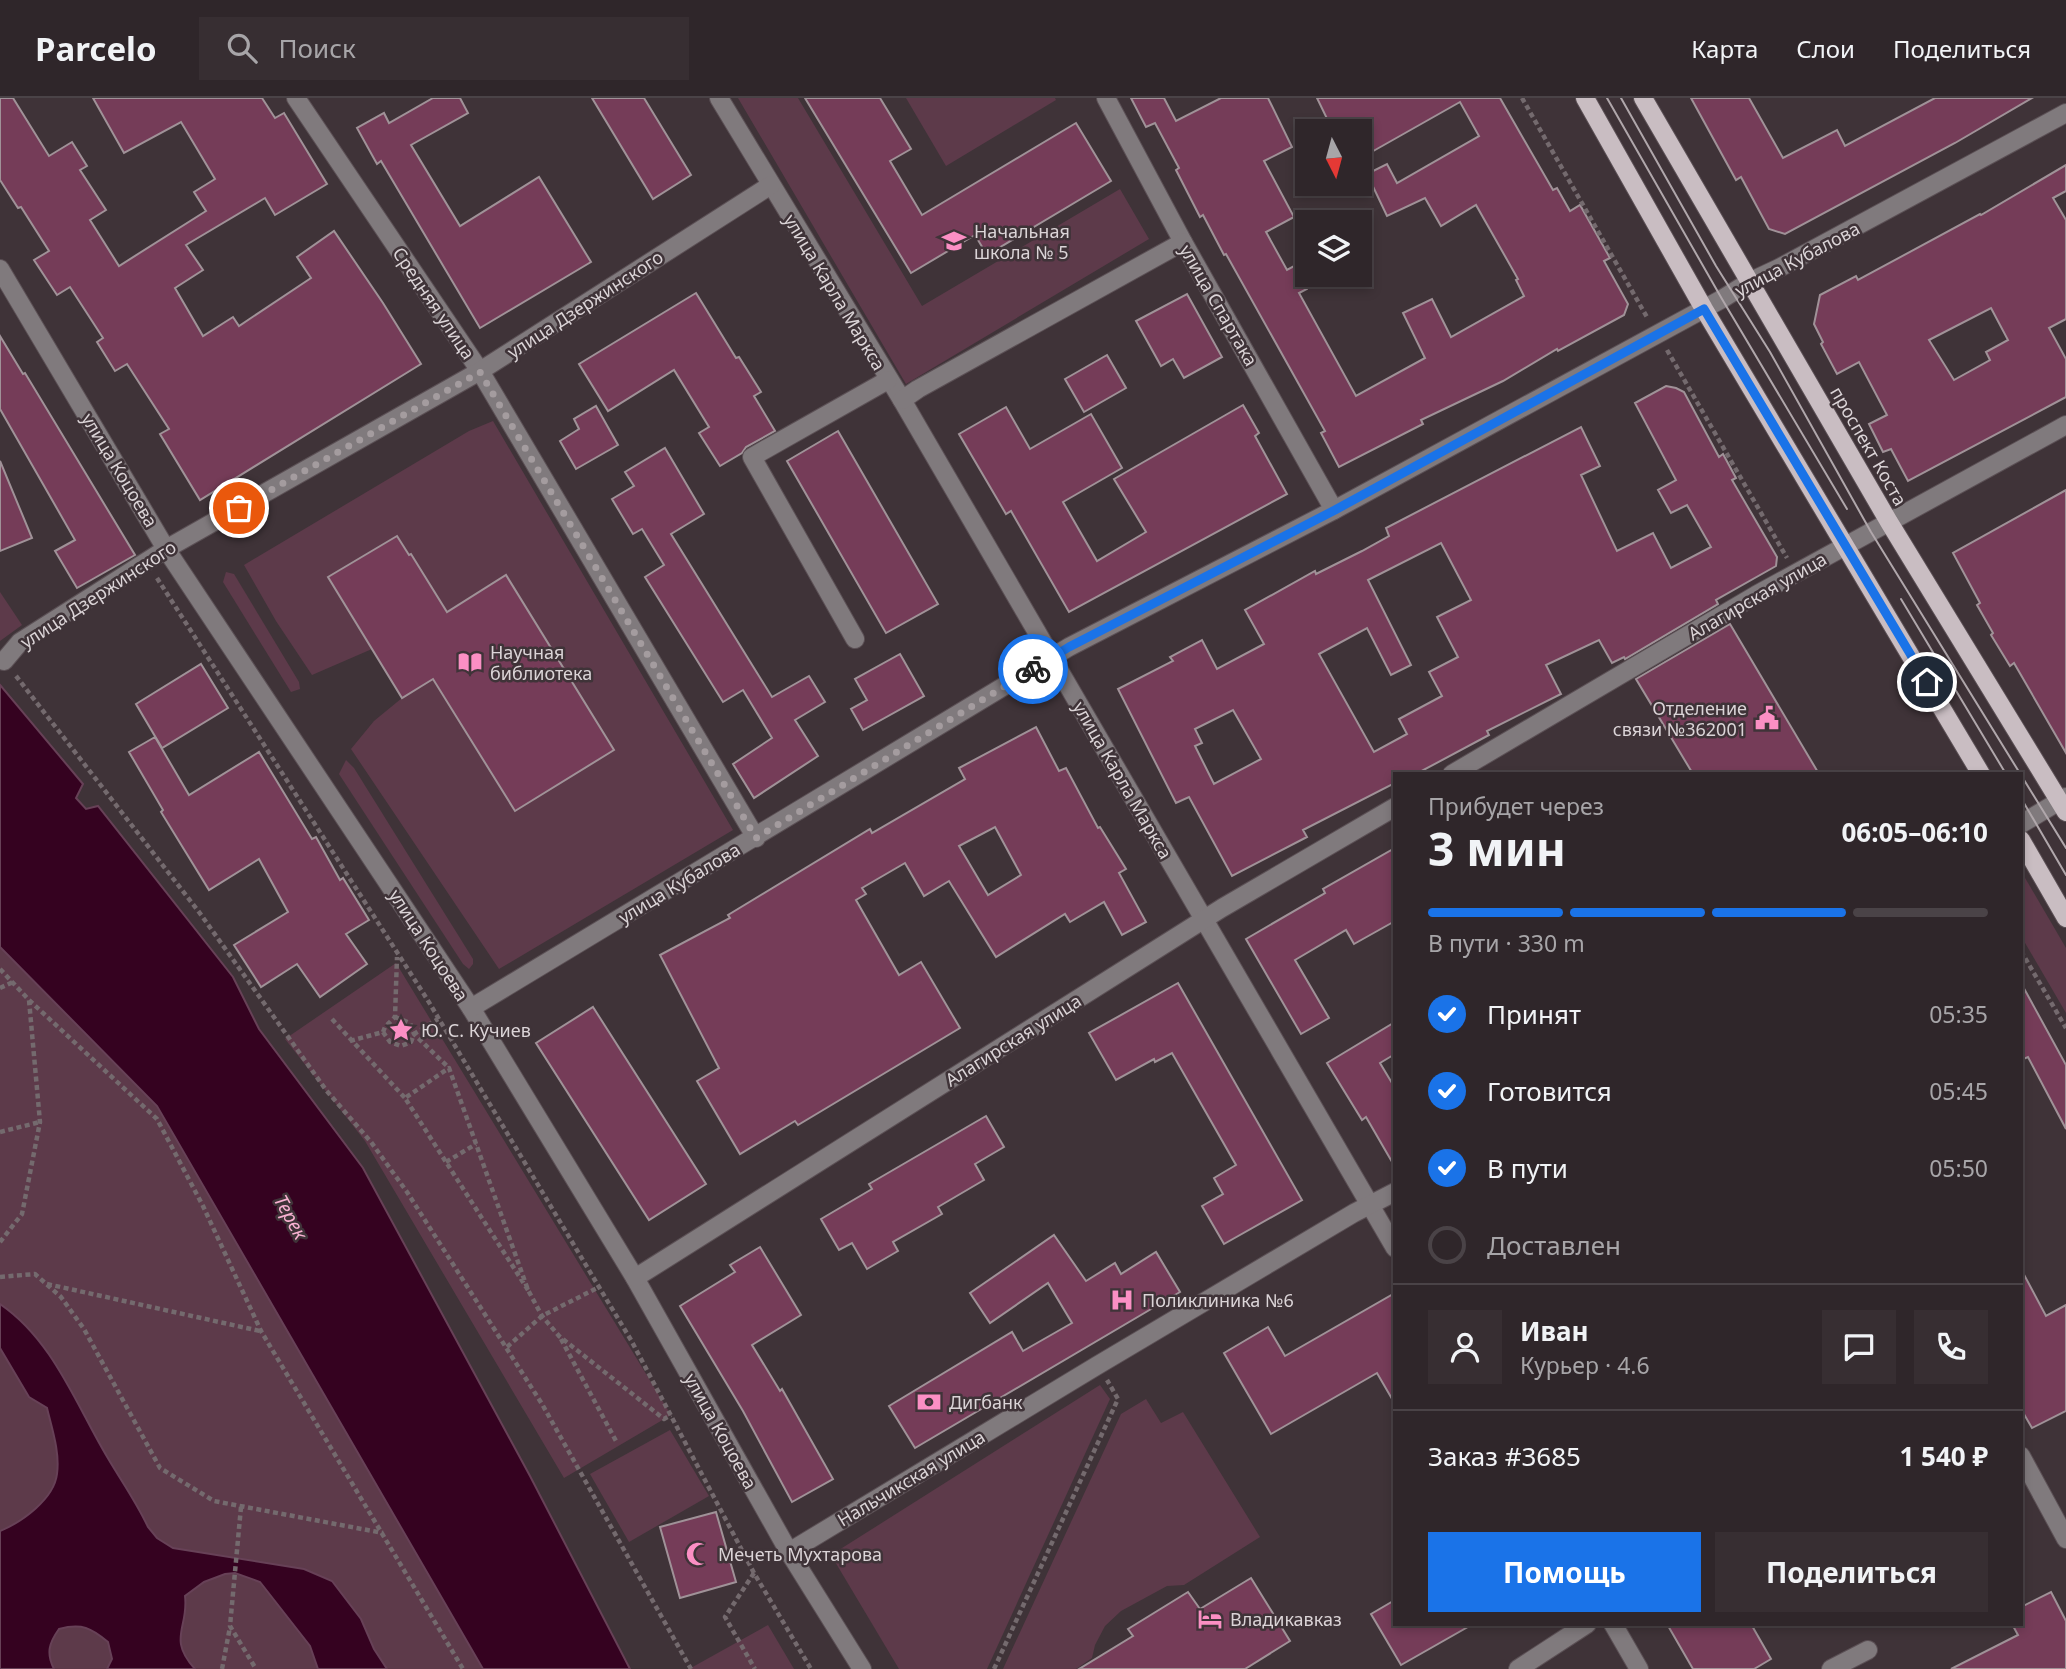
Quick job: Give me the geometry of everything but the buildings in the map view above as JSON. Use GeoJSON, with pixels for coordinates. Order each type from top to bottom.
{"type":"FeatureCollection","features":[{"type":"Feature","properties":{"kind":"main road"},"geometry":{"type":"LineString","coordinates":[[1585,98],[1704,309],[1980,772]]}},
{"type":"Feature","properties":{"kind":"main road","name":"проспект Коста"},"geometry":{"type":"LineString","coordinates":[[1643,98],[1889,522],[2064,803]]}},
{"type":"Feature","properties":{"kind":"main road"},"geometry":{"type":"LineString","coordinates":[[2023,843],[2066,918]]}},
{"type":"Feature","properties":{"kind":"street","name":"Средняя улица"},"geometry":{"type":"LineString","coordinates":[[296,98],[480,372],[756,838]]}},
{"type":"Feature","properties":{"kind":"street","name":"улица Карла Маркса"},"geometry":{"type":"LineString","coordinates":[[719,98],[902,400],[1393,1245]]}},
{"type":"Feature","properties":{"kind":"street","name":"улица Спартака"},"geometry":{"type":"LineString","coordinates":[[1106,98],[1183,242],[1335,510]]}},
{"type":"Feature","properties":{"kind":"street","name":"улица Кубалова"},"geometry":{"type":"LineString","coordinates":[[471,1008],[1052,658],[1335,510],[1749,282],[2066,113]]}},
{"type":"Feature","properties":{"kind":"street","name":"улица Дзержинского"},"geometry":{"type":"LineString","coordinates":[[4,661],[20,642],[166,549],[480,372],[771,186]]}},
{"type":"Feature","properties":{"kind":"street"},"geometry":{"type":"LineString","coordinates":[[902,400],[1183,242]]}},
{"type":"Feature","properties":{"kind":"street","name":"улица Коцоева"},"geometry":{"type":"LineString","coordinates":[[0,269],[166,549],[471,1008],[635,1278],[789,1552],[862,1669]]}},
{"type":"Feature","properties":{"kind":"street"},"geometry":{"type":"LineString","coordinates":[[855,639],[752,457],[888,380]]}},
{"type":"Feature","properties":{"kind":"street","name":"Алагирская улица"},"geometry":{"type":"LineString","coordinates":[[1455,772],[1756,595],[2066,425]]}},
{"type":"Feature","properties":{"kind":"street"},"geometry":{"type":"LineString","coordinates":[[2023,823],[2064,803]]}},
{"type":"Feature","properties":{"kind":"street","name":"Алагирская улица"},"geometry":{"type":"LineString","coordinates":[[635,1278],[1204,920],[1393,808]]}},
{"type":"Feature","properties":{"kind":"street","name":"Нальчикская улица"},"geometry":{"type":"LineString","coordinates":[[789,1552],[1098,1365],[1393,1193]]}},
{"type":"Feature","properties":{"kind":"street"},"geometry":{"type":"LineString","coordinates":[[2023,1460],[2066,1538]]}},
{"type":"Feature","properties":{"kind":"street"},"geometry":{"type":"LineString","coordinates":[[1518,1669],[1584,1626]]}},
{"type":"Feature","properties":{"kind":"street"},"geometry":{"type":"LineString","coordinates":[[1615,1626],[1639,1669]]}},
{"type":"Feature","properties":{"kind":"street"},"geometry":{"type":"LineString","coordinates":[[1831,1669],[1868,1650]]}},
{"type":"Feature","properties":{"kind":"path"},"geometry":{"type":"LineString","coordinates":[[1522,98],[1789,562]]}},
{"type":"Feature","properties":{"kind":"path"},"geometry":{"type":"LineString","coordinates":[[146,562],[427,999],[631,1340],[754,1573],[811,1669]]}},
{"type":"Feature","properties":{"kind":"path"},"geometry":{"type":"LineString","coordinates":[[4,661],[199,912],[326,1090],[371,1142],[407,1192],[542,1404],[691,1669]]}},
{"type":"Feature","properties":{"kind":"path"},"geometry":{"type":"LineString","coordinates":[[2023,954],[2066,1028]]}},
{"type":"Feature","properties":{"kind":"path"},"geometry":{"type":"LineString","coordinates":[[383,1032],[395,1017],[398,955]]}},
{"type":"Feature","properties":{"kind":"path"},"geometry":{"type":"LineString","coordinates":[[0,969],[29,1000],[158,1119],[203,1206],[261,1331],[464,1669]]}},
{"type":"Feature","properties":{"kind":"path"},"geometry":{"type":"LineString","coordinates":[[0,988],[13,982]]}},
{"type":"Feature","properties":{"kind":"path"},"geometry":{"type":"LineString","coordinates":[[427,999],[434,993]]}},
{"type":"Feature","properties":{"kind":"path"},"geometry":{"type":"LineString","coordinates":[[0,1242],[22,1213],[40,1122],[29,1000]]}},
{"type":"Feature","properties":{"kind":"path"},"geometry":{"type":"LineString","coordinates":[[395,1017],[410,1023],[414,1034],[449,1068],[528,1290]]}},
{"type":"Feature","properties":{"kind":"path"},"geometry":{"type":"LineString","coordinates":[[331,1019],[405,1098],[542,1316],[558,1336],[617,1441]]}},
{"type":"Feature","properties":{"kind":"path"},"geometry":{"type":"LineString","coordinates":[[383,1032],[390,1042],[401,1046],[411,1042],[414,1034],[438,1019]]}},
{"type":"Feature","properties":{"kind":"path"},"geometry":{"type":"LineString","coordinates":[[350,1041],[383,1032]]}},
{"type":"Feature","properties":{"kind":"path"},"geometry":{"type":"LineString","coordinates":[[405,1098],[449,1068]]}},
{"type":"Feature","properties":{"kind":"path"},"geometry":{"type":"LineString","coordinates":[[0,1132],[40,1122]]}},
{"type":"Feature","properties":{"kind":"path"},"geometry":{"type":"LineString","coordinates":[[446,1163],[476,1144]]}},
{"type":"Feature","properties":{"kind":"path"},"geometry":{"type":"LineString","coordinates":[[0,1277],[34,1274],[61,1297],[84,1329],[160,1468],[214,1501],[383,1533]]}},
{"type":"Feature","properties":{"kind":"path"},"geometry":{"type":"LineString","coordinates":[[45,1283],[261,1331]]}},
{"type":"Feature","properties":{"kind":"path"},"geometry":{"type":"LineString","coordinates":[[507,1347],[542,1316],[599,1287]]}},
{"type":"Feature","properties":{"kind":"path"},"geometry":{"type":"LineString","coordinates":[[558,1336],[664,1419],[671,1415]]}},
{"type":"Feature","properties":{"kind":"path"},"geometry":{"type":"LineString","coordinates":[[994,1669],[1118,1399],[1098,1365]]}},
{"type":"Feature","properties":{"kind":"path"},"geometry":{"type":"LineString","coordinates":[[222,1669],[230,1626],[241,1506]]}},
{"type":"Feature","properties":{"kind":"path"},"geometry":{"type":"LineString","coordinates":[[754,1573],[725,1617],[755,1669]]}},
{"type":"Feature","properties":{"kind":"path"},"geometry":{"type":"LineString","coordinates":[[230,1626],[256,1669]]}},
{"type":"Feature","properties":{"kind":"shaded area"},"geometry":{"type":"Polygon","coordinates":[[[738,98],[798,98],[922,306],[1120,189],[1149,239],[906,384],[738,98]]]}},
{"type":"Feature","properties":{"kind":"shaded area"},"geometry":{"type":"Polygon","coordinates":[[[906,98],[1055,98],[1056,100],[946,166],[906,98]]]}},
{"type":"Feature","properties":{"kind":"shaded area"},"geometry":{"type":"Polygon","coordinates":[[[493,421],[733,830],[499,969],[351,749],[374,721],[402,698],[372,649],[312,675],[276,621],[244,565],[469,431],[493,421]]]}},
{"type":"Feature","properties":{"kind":"shaded area"},"geometry":{"type":"Polygon","coordinates":[[[226,572],[234,574],[299,682],[300,689],[291,692],[223,582],[226,572]]]}},
{"type":"Feature","properties":{"kind":"shaded area"},"geometry":{"type":"Polygon","coordinates":[[[0,592],[22,625],[0,641],[0,592]]]}},
{"type":"Feature","properties":{"kind":"shaded area"},"geometry":{"type":"Polygon","coordinates":[[[346,760],[354,768],[473,959],[469,969],[463,964],[339,774],[346,760]]]}},
{"type":"Feature","properties":{"kind":"shaded area"},"geometry":{"type":"Polygon","coordinates":[[[2023,874],[2066,948],[2066,1013],[2023,939],[2023,874]]]}},
{"type":"Feature","properties":{"kind":"shaded area"},"geometry":{"type":"Polygon","coordinates":[[[0,947],[157,1106],[483,1669],[0,1669],[0,947]]]}},
{"type":"Feature","properties":{"kind":"shaded area"},"geometry":{"type":"Polygon","coordinates":[[[396,963],[671,1415],[564,1478],[365,1141],[285,1039],[396,963]]]}},
{"type":"Feature","properties":{"kind":"shaded area"},"geometry":{"type":"Polygon","coordinates":[[[1100,1385],[1110,1399],[987,1669],[899,1669],[831,1555],[1100,1385]]]}},
{"type":"Feature","properties":{"kind":"shaded area"},"geometry":{"type":"Polygon","coordinates":[[[1146,1399],[1161,1423],[1183,1412],[1260,1537],[1184,1585],[1167,1586],[1121,1611],[1105,1626],[1095,1645],[1092,1658],[1076,1669],[1003,1669],[1121,1414],[1146,1399]]]}},
{"type":"Feature","properties":{"kind":"shaded area"},"geometry":{"type":"Polygon","coordinates":[[[670,1430],[709,1496],[629,1542],[590,1474],[670,1430]]]}},
{"type":"Feature","properties":{"kind":"shaded area"},"geometry":{"type":"Polygon","coordinates":[[[768,1625],[794,1669],[689,1669],[768,1625]]]}},
{"type":"Feature","properties":{"kind":"water","name":"Терек"},"geometry":{"type":"Polygon","coordinates":[[[0,685],[83,784],[76,798],[86,809],[98,806],[233,977],[259,1029],[363,1168],[530,1476],[630,1669],[483,1669],[157,1106],[0,947],[0,685]]]}},
{"type":"Feature","properties":{"kind":"water"},"geometry":{"type":"Polygon","coordinates":[[[0,1304],[18,1318],[47,1351],[148,1527],[157,1538],[173,1548],[304,1569],[332,1581],[361,1619],[374,1649],[387,1669],[318,1669],[310,1646],[260,1582],[235,1573],[204,1582],[185,1596],[182,1649],[195,1669],[107,1669],[112,1659],[108,1642],[91,1630],[74,1627],[59,1629],[53,1639],[49,1653],[54,1669],[0,1669],[0,1531],[36,1509],[55,1483],[58,1466],[47,1408],[29,1397],[0,1348],[0,1304]]]}},
{"type":"Feature","properties":{"kind":"tram line"},"geometry":{"type":"LineString","coordinates":[[1607,98],[1847,509]]}},
{"type":"Feature","properties":{"kind":"tram line"},"geometry":{"type":"LineString","coordinates":[[1621,98],[1716,266],[1770,352],[1871,532],[2019,772]]}},
{"type":"Feature","properties":{"kind":"tram line"},"geometry":{"type":"LineString","coordinates":[[1901,599],[2005,772]]}},
{"type":"Feature","properties":{"kind":"tram line"},"geometry":{"type":"LineString","coordinates":[[2023,778],[2066,848]]}},
{"type":"Feature","properties":{"kind":"tram line"},"geometry":{"type":"LineString","coordinates":[[2023,801],[2066,875]]}},
{"type":"Feature","properties":{"kind":"way so far"},"geometry":{"type":"LineString","coordinates":[[239,508],[480,372],[756,838],[1033,669]]}},
{"type":"Feature","properties":{"kind":"place","name":"Начальная школа № 5"},"geometry":{"type":"Point","coordinates":[954,241]}},
{"type":"Feature","properties":{"kind":"place","name":"Научная библиотека"},"geometry":{"type":"Point","coordinates":[470,662]}},
{"type":"Feature","properties":{"kind":"place","name":"Отделение связи №362001"},"geometry":{"type":"Point","coordinates":[1767,718]}},
{"type":"Feature","properties":{"kind":"place","name":"Ю. С. Кучиев"},"geometry":{"type":"Point","coordinates":[401,1030]}},
{"type":"Feature","properties":{"kind":"place","name":"Поликлиника №6"},"geometry":{"type":"Point","coordinates":[1122,1300]}},
{"type":"Feature","properties":{"kind":"place","name":"Дигбанк"},"geometry":{"type":"Point","coordinates":[929,1402]}},
{"type":"Feature","properties":{"kind":"place","name":"Мечеть Мухтарова"},"geometry":{"type":"Point","coordinates":[698,1554]}},
{"type":"Feature","properties":{"kind":"place","name":"Владикавказ"},"geometry":{"type":"Point","coordinates":[1210,1619]}},
{"type":"Feature","properties":{"kind":"route"},"geometry":{"type":"LineString","coordinates":[[1033,669],[1069,647],[1335,510],[1704,309],[1927,682]]}}]}
